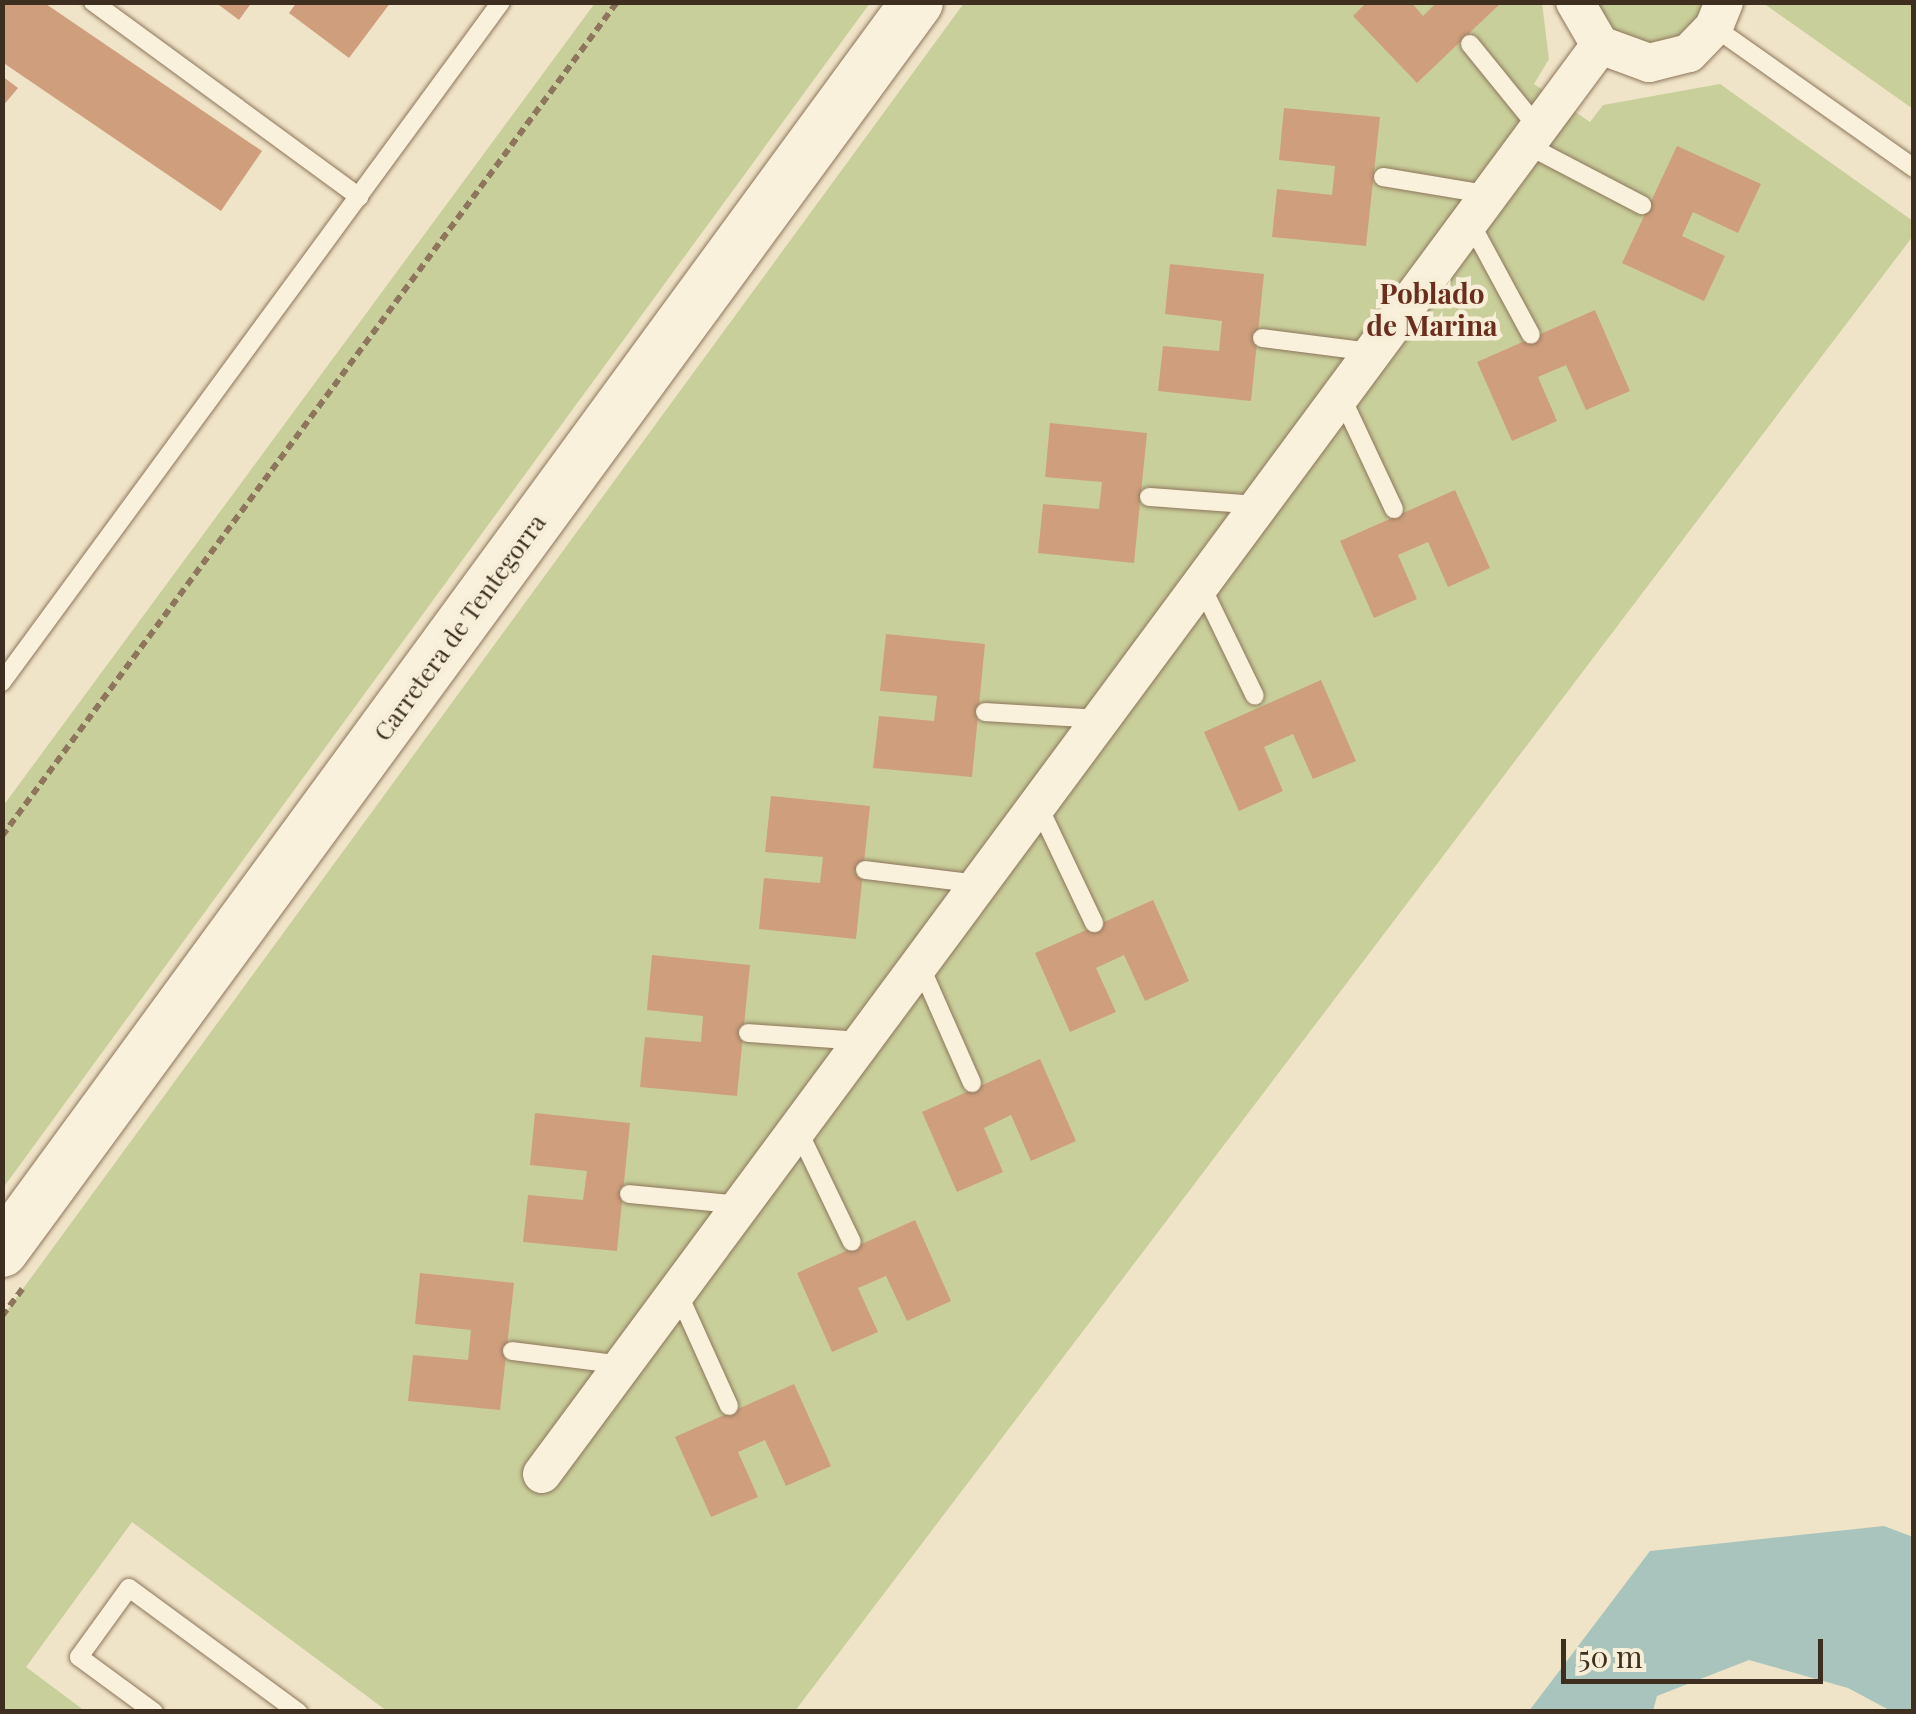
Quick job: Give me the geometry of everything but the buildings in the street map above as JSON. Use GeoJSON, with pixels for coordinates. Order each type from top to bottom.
{"type":"FeatureCollection","features":[{"type":"Feature","properties":{"kind":"main road","name":"Carretera de Tentegorra"},"geometry":{"type":"LineString","coordinates":[[2,1251],[916,2]]}},
{"type":"Feature","properties":{"kind":"street"},"geometry":{"type":"LineString","coordinates":[[1575,2],[1600,46],[1648,64],[1689,53],[1719,14]]}},
{"type":"Feature","properties":{"kind":"street"},"geometry":{"type":"LineString","coordinates":[[542,1474],[1600,46]]}},
{"type":"Feature","properties":{"kind":"lane"},"geometry":{"type":"LineString","coordinates":[[93,2],[359,197]]}},
{"type":"Feature","properties":{"kind":"lane"},"geometry":{"type":"LineString","coordinates":[[2,682],[501,2]]}},
{"type":"Feature","properties":{"kind":"lane"},"geometry":{"type":"LineString","coordinates":[[1719,14],[1914,168]]}},
{"type":"Feature","properties":{"kind":"lane"},"geometry":{"type":"LineString","coordinates":[[1470,44],[1533,137],[1642,206]]}},
{"type":"Feature","properties":{"kind":"lane"},"geometry":{"type":"LineString","coordinates":[[1383,177],[1480,209],[1531,335]]}},
{"type":"Feature","properties":{"kind":"lane"},"geometry":{"type":"LineString","coordinates":[[1262,338],[1374,352]]}},
{"type":"Feature","properties":{"kind":"lane"},"geometry":{"type":"LineString","coordinates":[[1342,396],[1394,509]]}},
{"type":"Feature","properties":{"kind":"lane"},"geometry":{"type":"LineString","coordinates":[[1149,497],[1260,505]]}},
{"type":"Feature","properties":{"kind":"lane"},"geometry":{"type":"LineString","coordinates":[[1201,585],[1256,696]]}},
{"type":"Feature","properties":{"kind":"lane"},"geometry":{"type":"LineString","coordinates":[[984,712],[1102,719]]}},
{"type":"Feature","properties":{"kind":"lane"},"geometry":{"type":"LineString","coordinates":[[1038,805],[1094,923]]}},
{"type":"Feature","properties":{"kind":"lane"},"geometry":{"type":"LineString","coordinates":[[866,870],[979,884]]}},
{"type":"Feature","properties":{"kind":"lane"},"geometry":{"type":"LineString","coordinates":[[920,965],[972,1082]]}},
{"type":"Feature","properties":{"kind":"lane"},"geometry":{"type":"LineString","coordinates":[[748,1032],[864,1040]]}},
{"type":"Feature","properties":{"kind":"lane"},"geometry":{"type":"LineString","coordinates":[[798,1129],[852,1242]]}},
{"type":"Feature","properties":{"kind":"lane"},"geometry":{"type":"LineString","coordinates":[[630,1194],[741,1205]]}},
{"type":"Feature","properties":{"kind":"lane"},"geometry":{"type":"LineString","coordinates":[[677,1292],[729,1406]]}},
{"type":"Feature","properties":{"kind":"lane"},"geometry":{"type":"LineString","coordinates":[[512,1350],[623,1365]]}},
{"type":"Feature","properties":{"kind":"lane"},"geometry":{"type":"LineString","coordinates":[[154,1712],[79,1656],[129,1588],[298,1712]]}},
{"type":"Feature","properties":{"kind":"path"},"geometry":{"type":"LineString","coordinates":[[2,836],[617,2]]}},
{"type":"Feature","properties":{"kind":"green space"},"geometry":{"type":"Polygon","coordinates":[[[595,3],[870,3],[3,1188],[3,806],[595,3]]]}},
{"type":"Feature","properties":{"kind":"green space"},"geometry":{"type":"Polygon","coordinates":[[[964,3],[1542,3],[1549,59],[1534,84],[1590,122],[1603,105],[1720,84],[1913,221],[1913,236],[795,1711],[387,1711],[132,1522],[26,1667],[85,1711],[3,1712],[3,1316],[964,3]]]}},
{"type":"Feature","properties":{"kind":"green space"},"geometry":{"type":"Polygon","coordinates":[[[1575,3],[1724,3],[1649,63],[1575,3]]]}},
{"type":"Feature","properties":{"kind":"green space"},"geometry":{"type":"Polygon","coordinates":[[[1763,3],[1913,3],[1913,109],[1763,3]]]}},
{"type":"Feature","properties":{"kind":"water"},"geometry":{"type":"Polygon","coordinates":[[[1884,1526],[1913,1537],[1913,1711],[1891,1711],[1848,1688],[1749,1660],[1657,1696],[1653,1711],[1529,1711],[1650,1551],[1884,1526]]]}},
{"type":"Feature","properties":{"kind":"district","name":"Poblado de Marina"},"geometry":{"type":"Point","coordinates":[1432,309]}}]}
